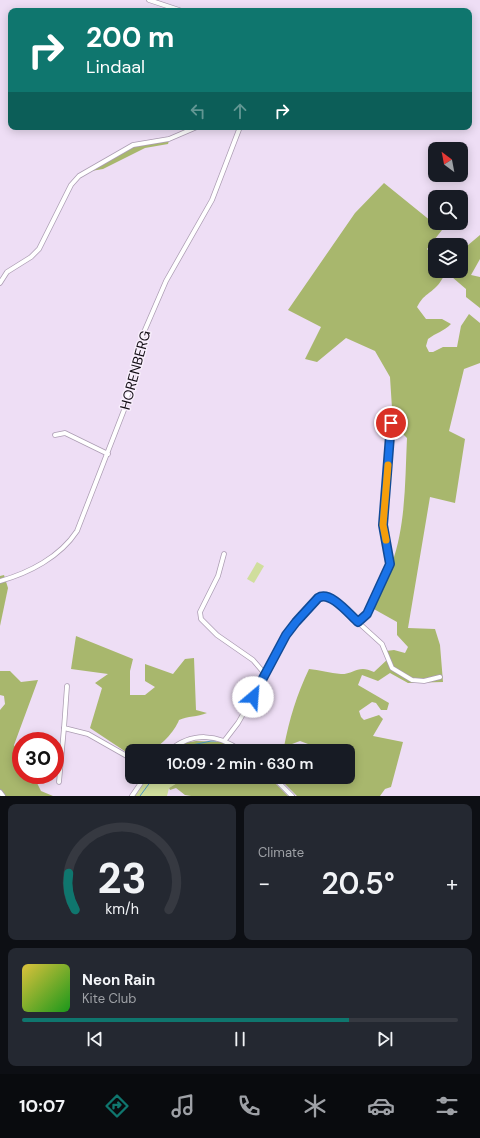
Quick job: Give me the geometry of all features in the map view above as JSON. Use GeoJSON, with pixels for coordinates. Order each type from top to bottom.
{"type":"FeatureCollection","features":[{"type":"Feature","properties":{"kind":"street"},"geometry":{"type":"LineString","coordinates":[[149,0],[173,8]]}},
{"type":"Feature","properties":{"kind":"street"},"geometry":{"type":"LineString","coordinates":[[0,283],[8,272],[36,254],[71,185],[79,176],[133,145],[169,139],[190,130]]}},
{"type":"Feature","properties":{"kind":"street","name":"HORENBERG"},"geometry":{"type":"LineString","coordinates":[[0,581],[33,568],[53,556],[69,543],[83,520],[124,410],[144,332],[166,281],[212,200],[239,130]]}},
{"type":"Feature","properties":{"kind":"street"},"geometry":{"type":"LineString","coordinates":[[358,622],[367,614],[390,564],[383,525],[391,423]]}},
{"type":"Feature","properties":{"kind":"street"},"geometry":{"type":"LineString","coordinates":[[55,435],[65,433],[108,454]]}},
{"type":"Feature","properties":{"kind":"street"},"geometry":{"type":"LineString","coordinates":[[224,554],[218,576],[200,612],[201,619],[217,635],[253,660],[265,674]]}},
{"type":"Feature","properties":{"kind":"street"},"geometry":{"type":"LineString","coordinates":[[225,740],[238,723],[290,630],[320,596],[329,596],[382,644],[392,668],[412,680],[424,681],[440,676]]}},
{"type":"Feature","properties":{"kind":"street"},"geometry":{"type":"LineString","coordinates":[[64,732],[67,686]]}},
{"type":"Feature","properties":{"kind":"street"},"geometry":{"type":"LineString","coordinates":[[64,728],[88,734],[125,755]]}},
{"type":"Feature","properties":{"kind":"street"},"geometry":{"type":"LineString","coordinates":[[179,744],[185,740],[196,737],[225,740],[230,744]]}},
{"type":"Feature","properties":{"kind":"street"},"geometry":{"type":"LineString","coordinates":[[132,796],[140,784]]}},
{"type":"Feature","properties":{"kind":"street"},"geometry":{"type":"LineString","coordinates":[[280,784],[292,796]]}},
{"type":"Feature","properties":{"kind":"street"},"geometry":{"type":"LineString","coordinates":[[0,792],[3,796]]}},
{"type":"Feature","properties":{"kind":"green space"},"geometry":{"type":"Polygon","coordinates":[[[169,141],[168,144],[145,148],[103,169],[91,171],[134,147],[169,141]]]}},
{"type":"Feature","properties":{"kind":"green space"},"geometry":{"type":"Polygon","coordinates":[[[384,183],[428,219],[428,230],[442,230],[436,238],[428,238],[427,249],[428,278],[442,278],[435,288],[423,298],[417,307],[426,319],[442,319],[451,324],[428,339],[426,346],[429,352],[433,352],[443,347],[457,347],[461,326],[469,314],[480,323],[480,363],[464,369],[449,431],[465,439],[455,503],[430,497],[408,628],[435,629],[440,645],[443,682],[408,683],[390,673],[378,681],[362,675],[358,685],[389,703],[387,710],[381,710],[376,703],[372,702],[359,711],[361,717],[364,720],[379,715],[383,719],[373,736],[403,742],[391,787],[385,789],[380,796],[297,796],[285,784],[355,784],[355,744],[308,744],[300,741],[292,744],[285,744],[294,707],[309,669],[341,674],[350,673],[360,669],[374,672],[389,658],[386,651],[394,650],[405,653],[408,647],[397,635],[397,622],[372,608],[388,574],[397,548],[404,502],[407,438],[393,424],[390,377],[375,351],[346,338],[317,362],[305,359],[321,327],[288,310],[355,213],[384,183]]]}},
{"type":"Feature","properties":{"kind":"green space"},"geometry":{"type":"Polygon","coordinates":[[[480,235],[480,259],[471,275],[480,277],[480,308],[466,297],[466,289],[453,278],[468,278],[468,245],[480,235]]]}},
{"type":"Feature","properties":{"kind":"green space"},"geometry":{"type":"Polygon","coordinates":[[[257,562],[264,566],[254,583],[247,579],[257,562]]]}},
{"type":"Feature","properties":{"kind":"green space"},"geometry":{"type":"Polygon","coordinates":[[[4,575],[8,588],[0,626],[0,576],[4,575]]]}},
{"type":"Feature","properties":{"kind":"green space"},"geometry":{"type":"Polygon","coordinates":[[[76,636],[133,659],[130,671],[130,695],[145,695],[155,687],[145,681],[145,664],[173,674],[185,659],[194,658],[196,710],[207,713],[179,720],[171,734],[160,744],[125,744],[125,751],[90,728],[102,688],[95,683],[108,674],[71,669],[76,636]]]}},
{"type":"Feature","properties":{"kind":"green space"},"geometry":{"type":"Polygon","coordinates":[[[0,671],[10,671],[21,682],[38,680],[19,732],[12,732],[12,784],[38,784],[41,791],[53,796],[5,796],[0,789],[0,710],[5,704],[4,696],[0,695],[0,671]]]}},
{"type":"Feature","properties":{"kind":"green space"},"geometry":{"type":"Polygon","coordinates":[[[196,741],[224,742],[226,744],[183,744],[196,741]]]}},
{"type":"Feature","properties":{"kind":"green space"},"geometry":{"type":"Polygon","coordinates":[[[143,784],[175,784],[169,788],[167,796],[135,796],[143,784]]]}},
{"type":"Feature","properties":{"kind":"green space"},"geometry":{"type":"Polygon","coordinates":[[[175,784],[276,784],[288,796],[191,796],[185,795],[176,788],[170,790],[169,788],[175,784]]]}},
{"type":"Feature","properties":{"kind":"waterway"},"geometry":{"type":"LineString","coordinates":[[197,744],[216,741]]}},
{"type":"Feature","properties":{"kind":"waterway"},"geometry":{"type":"LineString","coordinates":[[140,796],[149,784]]}},
{"type":"Feature","properties":{"kind":"slow traffic"},"geometry":{"type":"LineString","coordinates":[[386,540],[383,525],[388,465]]}},
{"type":"Feature","properties":{"kind":"route"},"geometry":{"type":"LineString","coordinates":[[253,697],[286,635],[296,622],[322,595],[329,596],[358,622],[367,614],[390,564],[383,525],[391,423]]}}]}
